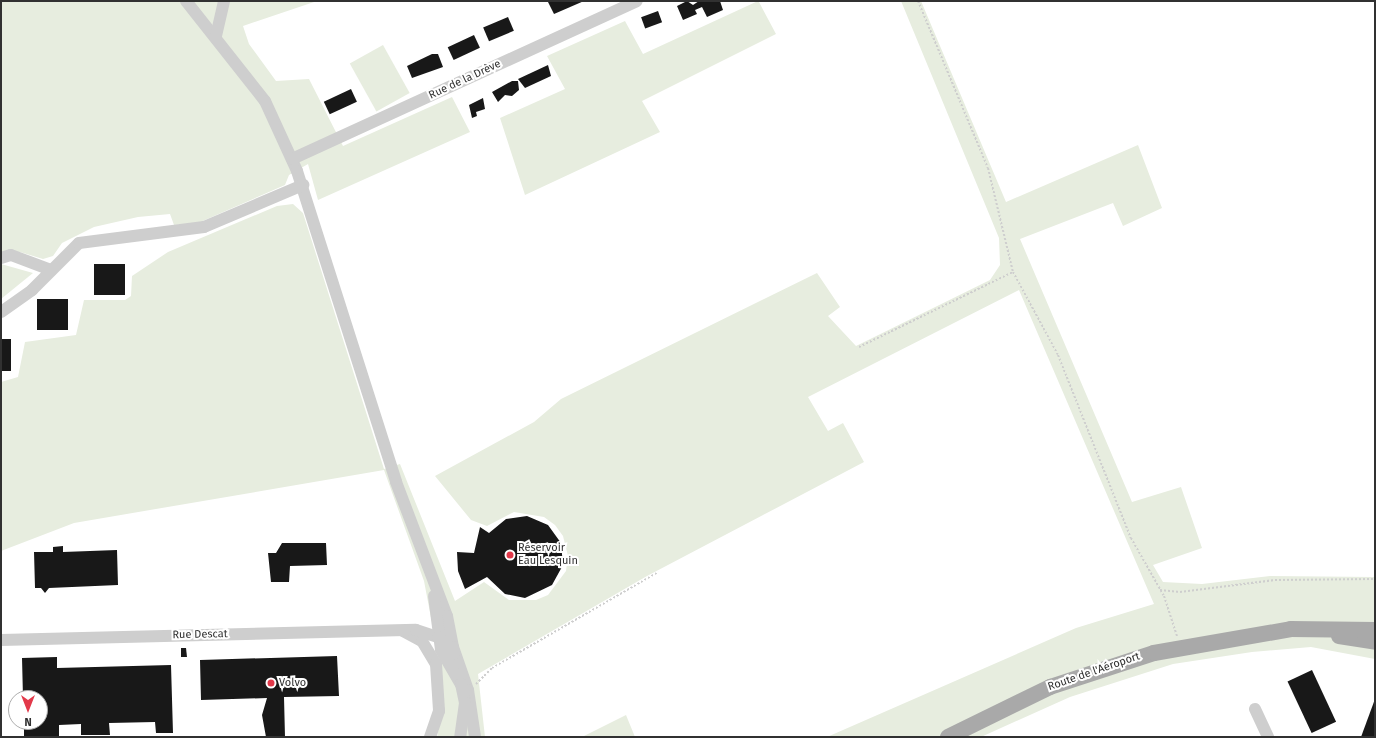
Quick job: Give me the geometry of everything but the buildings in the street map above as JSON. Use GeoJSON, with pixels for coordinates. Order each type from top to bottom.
{"type":"FeatureCollection","features":[{"type":"Feature","properties":{"kind":"main road","name":"Route de l'Aéroport"},"geometry":{"type":"LineString","coordinates":[[948,737],[1050,687],[1120,662],[1181,647],[1250,635],[1314,627],[1375,630]]}},
{"type":"Feature","properties":{"kind":"main road","name":"Route de l'Aéroport"},"geometry":{"type":"LineString","coordinates":[[1250,635],[1310,634],[1375,642]]}},
{"type":"Feature","properties":{"kind":"street"},"geometry":{"type":"LineString","coordinates":[[186,1],[216,36],[265,101],[303,185],[389,458],[467,686],[475,737]]}},
{"type":"Feature","properties":{"kind":"street"},"geometry":{"type":"LineString","coordinates":[[216,36],[224,1]]}},
{"type":"Feature","properties":{"kind":"street","name":"Rue de la Drève"},"geometry":{"type":"LineString","coordinates":[[292,159],[637,1]]}},
{"type":"Feature","properties":{"kind":"street"},"geometry":{"type":"LineString","coordinates":[[1,312],[24,297],[74,246],[84,241],[204,227],[303,185]]}},
{"type":"Feature","properties":{"kind":"street"},"geometry":{"type":"LineString","coordinates":[[1,258],[12,255],[51,270]]}},
{"type":"Feature","properties":{"kind":"street"},"geometry":{"type":"LineString","coordinates":[[439,607],[438,637],[443,655],[464,698],[460,737]]}},
{"type":"Feature","properties":{"kind":"street","name":"Rue Descat"},"geometry":{"type":"LineString","coordinates":[[398,630],[415,636],[430,650],[438,680],[438,711],[430,737]]}},
{"type":"Feature","properties":{"kind":"street","name":"Rue Descat"},"geometry":{"type":"LineString","coordinates":[[1,640],[420,630],[438,637],[455,654]]}},
{"type":"Feature","properties":{"kind":"street"},"geometry":{"type":"LineString","coordinates":[[1255,709],[1268,737]]}},
{"type":"Feature","properties":{"kind":"path"},"geometry":{"type":"LineString","coordinates":[[918,1],[988,168],[1013,272],[1058,354],[1131,538],[1160,590],[1181,647]]}},
{"type":"Feature","properties":{"kind":"path"},"geometry":{"type":"LineString","coordinates":[[859,347],[1013,272]]}},
{"type":"Feature","properties":{"kind":"path"},"geometry":{"type":"LineString","coordinates":[[467,686],[480,682],[492,668],[658,572]]}},
{"type":"Feature","properties":{"kind":"path"},"geometry":{"type":"LineString","coordinates":[[1160,590],[1180,592],[1275,580],[1375,579]]}},
{"type":"Feature","properties":{"kind":"shaded area"},"geometry":{"type":"Polygon","coordinates":[[[1,1],[317,1],[243,26],[249,44],[276,81],[309,79],[343,146],[452,97],[470,132],[318,200],[308,164],[289,175],[285,185],[198,223],[174,225],[170,214],[138,217],[94,227],[62,243],[53,256],[43,259],[20,252],[1,253],[1,1]]]}},
{"type":"Feature","properties":{"kind":"shaded area"},"geometry":{"type":"Polygon","coordinates":[[[758,1],[761,1],[759,2],[776,34],[642,101],[660,132],[525,195],[500,118],[565,89],[547,56],[625,21],[643,54],[758,1]]]}},
{"type":"Feature","properties":{"kind":"shaded area"},"geometry":{"type":"Polygon","coordinates":[[[901,1],[921,1],[1006,202],[1138,145],[1162,208],[1123,226],[1113,203],[1020,239],[1132,502],[1181,487],[1202,548],[1153,565],[1163,582],[1202,584],[1270,576],[1375,577],[1375,659],[1311,647],[1252,652],[1173,664],[1070,697],[981,737],[827,737],[1076,628],[1154,604],[1019,290],[808,397],[828,431],[843,423],[864,462],[647,576],[478,674],[485,737],[437,737],[444,703],[441,670],[424,581],[384,470],[74,523],[1,551],[1,382],[18,377],[25,342],[76,335],[84,300],[125,300],[131,296],[132,276],[168,252],[277,206],[293,204],[303,213],[384,469],[400,464],[455,601],[484,582],[509,600],[536,600],[548,595],[566,571],[568,556],[563,536],[555,525],[544,517],[514,512],[487,526],[471,520],[435,476],[534,422],[561,399],[817,273],[840,307],[828,316],[856,346],[990,280],[1000,265],[999,238],[901,1]]]}},
{"type":"Feature","properties":{"kind":"shaded area"},"geometry":{"type":"Polygon","coordinates":[[[383,45],[410,93],[376,112],[350,63],[383,45]]]}},
{"type":"Feature","properties":{"kind":"shaded area"},"geometry":{"type":"Polygon","coordinates":[[[1,264],[33,273],[1,299],[1,264]]]}},
{"type":"Feature","properties":{"kind":"shaded area"},"geometry":{"type":"Polygon","coordinates":[[[626,715],[635,737],[582,737],[626,715]]]}},
{"type":"Feature","properties":{"kind":"place","name":"Réservoir Eau Lesquin"},"geometry":{"type":"Point","coordinates":[510,555]}},
{"type":"Feature","properties":{"kind":"place","name":"Volvo"},"geometry":{"type":"Point","coordinates":[271,683]}}]}
